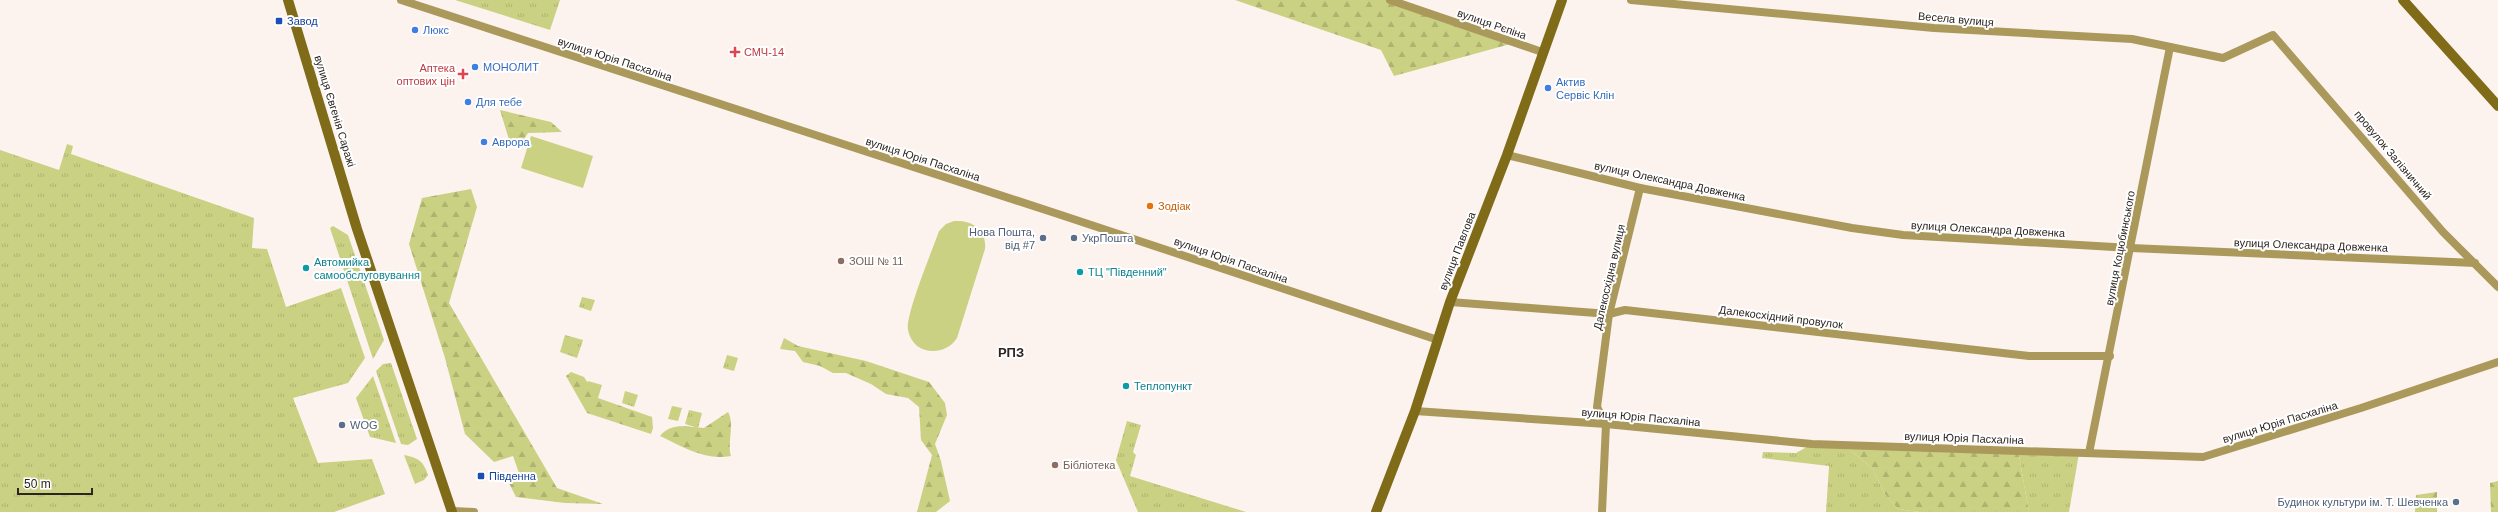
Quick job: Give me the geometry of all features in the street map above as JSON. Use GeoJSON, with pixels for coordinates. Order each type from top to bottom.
{"type":"FeatureCollection","features":[{"type":"Feature","properties":{"kind":"main road","name":"вулиця Євгенія Саражі"},"geometry":{"type":"LineString","coordinates":[[288,0],[357,228],[452,512]]}},
{"type":"Feature","properties":{"kind":"main road","name":"вулиця Павлова"},"geometry":{"type":"LineString","coordinates":[[1376,512],[1415,411],[1450,302],[1506,155],[1562,0]]}},
{"type":"Feature","properties":{"kind":"main road"},"geometry":{"type":"LineString","coordinates":[[2403,0],[2498,106]]}},
{"type":"Feature","properties":{"kind":"street","name":"вулиця Юрія Пасхаліна"},"geometry":{"type":"LineString","coordinates":[[402,0],[1058,214],[1438,340]]}},
{"type":"Feature","properties":{"kind":"street","name":"вулиця Рєпіна"},"geometry":{"type":"LineString","coordinates":[[1390,0],[1542,52]]}},
{"type":"Feature","properties":{"kind":"street","name":"Весела вулиця"},"geometry":{"type":"LineString","coordinates":[[1631,0],[1942,29],[2132,39],[2223,58],[2273,35]]}},
{"type":"Feature","properties":{"kind":"street","name":"провулок Залізничний"},"geometry":{"type":"LineString","coordinates":[[2273,35],[2443,232],[2476,263],[2498,287]]}},
{"type":"Feature","properties":{"kind":"street","name":"вулиця Коцюбинського"},"geometry":{"type":"LineString","coordinates":[[2089,453],[2110,356],[2170,47]]}},
{"type":"Feature","properties":{"kind":"street","name":"вулиця Олександра Довженка"},"geometry":{"type":"LineString","coordinates":[[1506,155],[1640,188],[1859,229],[1903,234],[2131,248],[2476,263]]}},
{"type":"Feature","properties":{"kind":"street","name":"Далекосхідна вулиця"},"geometry":{"type":"LineString","coordinates":[[1602,512],[1606,424],[1597,407],[1609,314],[1640,188]]}},
{"type":"Feature","properties":{"kind":"street","name":"Далекосхідний провулок"},"geometry":{"type":"LineString","coordinates":[[1450,302],[1609,314],[1625,310],[2029,356],[2110,356]]}},
{"type":"Feature","properties":{"kind":"street","name":"вулиця Юрія Пасхаліна"},"geometry":{"type":"LineString","coordinates":[[1415,411],[1606,424],[1812,444],[2203,457],[2361,408],[2498,362]]}},
{"type":"Feature","properties":{"kind":"street"},"geometry":{"type":"LineString","coordinates":[[452,512],[474,512]]}},
{"type":"Feature","properties":{"kind":"green space"},"geometry":{"type":"Polygon","coordinates":[[[455,0],[560,0],[550,30],[455,0]]]}},
{"type":"Feature","properties":{"kind":"green space"},"geometry":{"type":"Polygon","coordinates":[[[1235,0],[1390,0],[1514,43],[1394,76],[1381,50],[1235,0]]]}},
{"type":"Feature","properties":{"kind":"green space"},"geometry":{"type":"Polygon","coordinates":[[[500,110],[551,122],[562,132],[528,133],[521,144],[510,143],[500,110]]]}},
{"type":"Feature","properties":{"kind":"green space"},"geometry":{"type":"Polygon","coordinates":[[[531,136],[593,156],[583,188],[521,168],[531,136]]]}},
{"type":"Feature","properties":{"kind":"green space"},"geometry":{"type":"Polygon","coordinates":[[[67,144],[73,146],[71,154],[254,218],[252,248],[267,249],[286,307],[341,288],[365,358],[348,383],[293,398],[318,463],[372,459],[385,494],[334,512],[0,512],[0,150],[59,170],[67,144]]]}},
{"type":"Feature","properties":{"kind":"green space"},"geometry":{"type":"Polygon","coordinates":[[[471,189],[477,207],[449,303],[557,488],[603,504],[565,503],[516,497],[506,477],[519,473],[513,456],[494,462],[465,434],[445,358],[409,244],[422,198],[471,189]]]}},
{"type":"Feature","properties":{"kind":"green space"},"geometry":{"type":"Polygon","coordinates":[[[954,221],[967,222],[977,227],[984,236],[985,249],[957,338],[952,344],[945,348],[938,351],[930,351],[916,345],[911,339],[908,330],[908,322],[920,282],[939,231],[946,224],[954,221]]]}},
{"type":"Feature","properties":{"kind":"green space"},"geometry":{"type":"Polygon","coordinates":[[[333,226],[348,235],[384,340],[373,359],[330,228],[333,226]]]}},
{"type":"Feature","properties":{"kind":"green space"},"geometry":{"type":"Polygon","coordinates":[[[582,297],[595,300],[591,311],[579,307],[582,297]]]}},
{"type":"Feature","properties":{"kind":"green space"},"geometry":{"type":"Polygon","coordinates":[[[565,335],[583,340],[577,358],[560,352],[565,335]]]}},
{"type":"Feature","properties":{"kind":"green space"},"geometry":{"type":"Polygon","coordinates":[[[784,338],[798,346],[866,361],[929,382],[945,403],[947,415],[935,444],[941,461],[950,501],[936,512],[917,512],[932,455],[921,440],[919,407],[908,398],[886,394],[871,384],[846,373],[833,373],[820,366],[803,362],[795,351],[780,349],[784,338]]]}},
{"type":"Feature","properties":{"kind":"green space"},"geometry":{"type":"Polygon","coordinates":[[[727,355],[738,358],[734,371],[723,368],[727,355]]]}},
{"type":"Feature","properties":{"kind":"green space"},"geometry":{"type":"Polygon","coordinates":[[[391,363],[417,439],[408,445],[401,444],[376,371],[383,364],[391,363]]]}},
{"type":"Feature","properties":{"kind":"green space"},"geometry":{"type":"Polygon","coordinates":[[[571,372],[584,377],[598,398],[652,417],[653,428],[651,434],[587,413],[566,376],[571,372]]]}},
{"type":"Feature","properties":{"kind":"green space"},"geometry":{"type":"Polygon","coordinates":[[[373,376],[396,443],[370,437],[356,398],[373,376]]]}},
{"type":"Feature","properties":{"kind":"green space"},"geometry":{"type":"Polygon","coordinates":[[[588,381],[602,385],[598,398],[583,394],[588,381]]]}},
{"type":"Feature","properties":{"kind":"green space"},"geometry":{"type":"Polygon","coordinates":[[[625,391],[638,395],[634,407],[622,403],[625,391]]]}},
{"type":"Feature","properties":{"kind":"green space"},"geometry":{"type":"Polygon","coordinates":[[[672,406],[682,408],[678,421],[668,419],[672,406]]]}},
{"type":"Feature","properties":{"kind":"green space"},"geometry":{"type":"Polygon","coordinates":[[[689,410],[702,413],[698,428],[685,424],[689,410]]]}},
{"type":"Feature","properties":{"kind":"green space"},"geometry":{"type":"Polygon","coordinates":[[[728,412],[731,422],[731,456],[712,457],[703,455],[660,436],[669,429],[680,426],[704,428],[728,412]]]}},
{"type":"Feature","properties":{"kind":"green space"},"geometry":{"type":"Polygon","coordinates":[[[1127,421],[1141,425],[1133,452],[1136,455],[1130,476],[1246,512],[1138,512],[1116,460],[1127,421]]]}},
{"type":"Feature","properties":{"kind":"green space"},"geometry":{"type":"Polygon","coordinates":[[[1812,444],[1844,445],[1873,469],[1885,494],[1898,509],[1919,512],[1826,512],[1829,466],[1762,458],[1763,452],[1796,453],[1812,444]]]}},
{"type":"Feature","properties":{"kind":"green space"},"geometry":{"type":"Polygon","coordinates":[[[1844,445],[2018,450],[2029,512],[1919,512],[1898,509],[1885,494],[1873,469],[1844,445]]]}},
{"type":"Feature","properties":{"kind":"green space"},"geometry":{"type":"Polygon","coordinates":[[[2018,450],[2079,453],[2069,512],[2029,512],[2018,450]]]}},
{"type":"Feature","properties":{"kind":"green space"},"geometry":{"type":"Polygon","coordinates":[[[404,455],[413,457],[422,463],[428,475],[424,480],[415,484],[404,455]]]}},
{"type":"Feature","properties":{"kind":"green space"},"geometry":{"type":"Polygon","coordinates":[[[2498,481],[2498,512],[2491,512],[2490,483],[2498,481]]]}},
{"type":"Feature","properties":{"kind":"green space"},"geometry":{"type":"Polygon","coordinates":[[[2437,492],[2437,512],[2415,512],[2416,495],[2437,492]]]}},
{"type":"Feature","properties":{"kind":"place","name":"Завод"},"geometry":{"type":"Point","coordinates":[279,21]}},
{"type":"Feature","properties":{"kind":"place","name":"Люкс"},"geometry":{"type":"Point","coordinates":[415,30]}},
{"type":"Feature","properties":{"kind":"place","name":"СМЧ-14"},"geometry":{"type":"Point","coordinates":[735,52]}},
{"type":"Feature","properties":{"kind":"place","name":"МОНОЛИТ"},"geometry":{"type":"Point","coordinates":[475,67]}},
{"type":"Feature","properties":{"kind":"place","name":"Аптека оптових цін"},"geometry":{"type":"Point","coordinates":[463,74]}},
{"type":"Feature","properties":{"kind":"place","name":"Актив Сервiс Клiн"},"geometry":{"type":"Point","coordinates":[1548,88]}},
{"type":"Feature","properties":{"kind":"place","name":"Для тебе"},"geometry":{"type":"Point","coordinates":[468,102]}},
{"type":"Feature","properties":{"kind":"place","name":"Аврора"},"geometry":{"type":"Point","coordinates":[484,142]}},
{"type":"Feature","properties":{"kind":"place","name":"Зодіак"},"geometry":{"type":"Point","coordinates":[1150,206]}},
{"type":"Feature","properties":{"kind":"place","name":"Нова Пошта, від #7"},"geometry":{"type":"Point","coordinates":[1043,238]}},
{"type":"Feature","properties":{"kind":"place","name":"УкрПошта"},"geometry":{"type":"Point","coordinates":[1074,238]}},
{"type":"Feature","properties":{"kind":"place","name":"ЗОШ № 11"},"geometry":{"type":"Point","coordinates":[841,261]}},
{"type":"Feature","properties":{"kind":"place","name":"Автомийка самообслуговування"},"geometry":{"type":"Point","coordinates":[306,268]}},
{"type":"Feature","properties":{"kind":"place","name":"ТЦ \"Південний\""},"geometry":{"type":"Point","coordinates":[1080,272]}},
{"type":"Feature","properties":{"kind":"place","name":"Теплопункт"},"geometry":{"type":"Point","coordinates":[1126,386]}},
{"type":"Feature","properties":{"kind":"place","name":"WOG"},"geometry":{"type":"Point","coordinates":[342,425]}},
{"type":"Feature","properties":{"kind":"place","name":"Бібліотека"},"geometry":{"type":"Point","coordinates":[1055,465]}},
{"type":"Feature","properties":{"kind":"place","name":"Південна"},"geometry":{"type":"Point","coordinates":[481,476]}},
{"type":"Feature","properties":{"kind":"place","name":"Будинок культури ім. Т. Шевченка"},"geometry":{"type":"Point","coordinates":[2456,502]}},
{"type":"Feature","properties":{"kind":"district","name":"РПЗ"},"geometry":{"type":"Point","coordinates":[1011,352]}}]}
